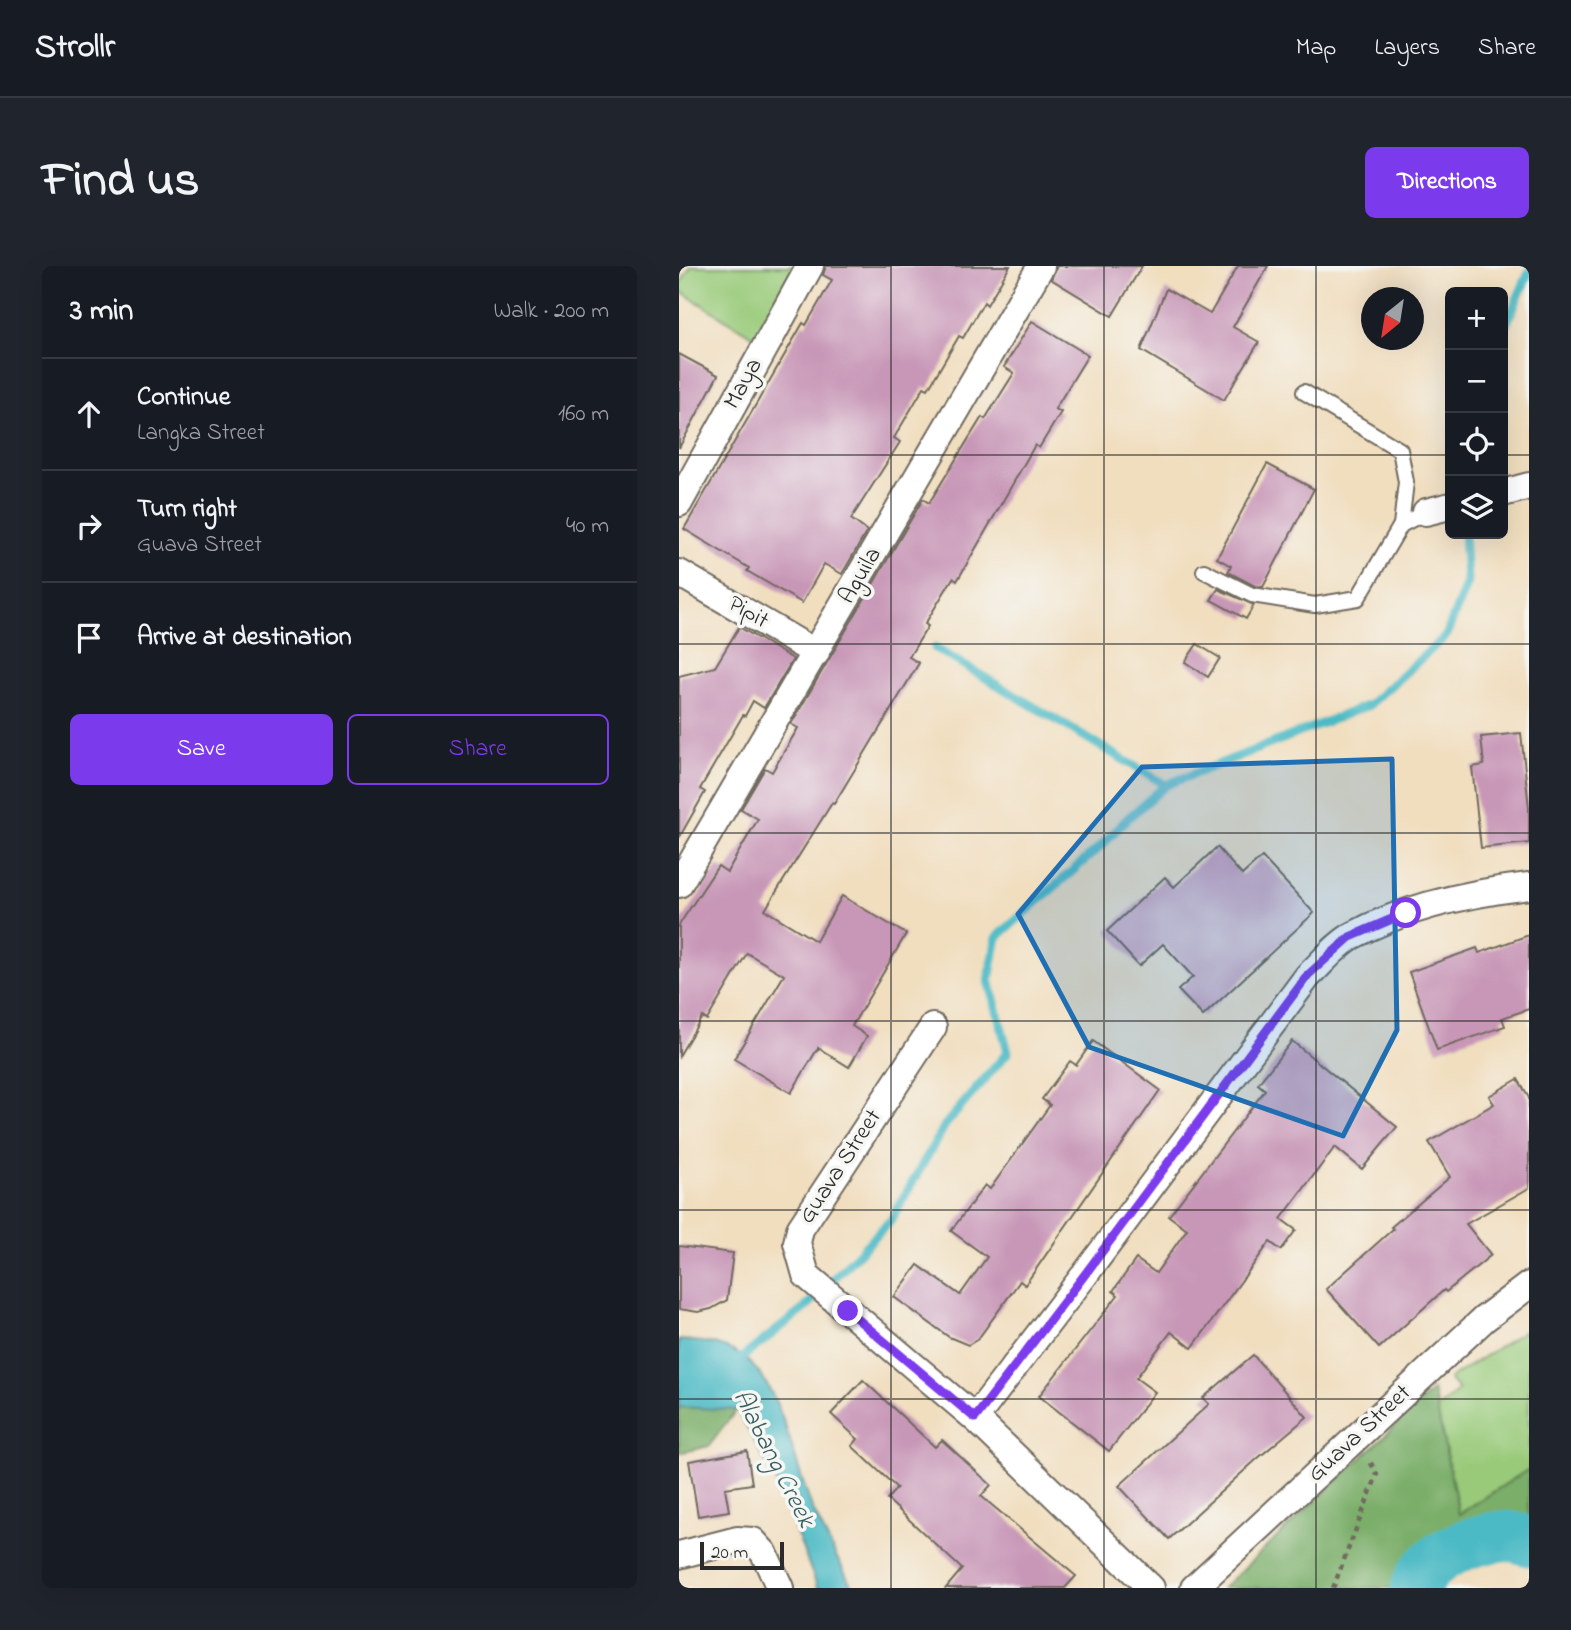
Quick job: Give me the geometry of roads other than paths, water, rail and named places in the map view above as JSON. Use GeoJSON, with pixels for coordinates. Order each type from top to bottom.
{"type":"FeatureCollection","features":[{"type":"Feature","properties":{"kind":"street","name":"Maya"},"geometry":{"type":"LineString","coordinates":[[679,503],[810,266]]}},
{"type":"Feature","properties":{"kind":"street","name":"Aguila"},"geometry":{"type":"LineString","coordinates":[[679,884],[1041,266]]}},
{"type":"Feature","properties":{"kind":"street"},"geometry":{"type":"LineString","coordinates":[[1508,492],[1529,486]]}},
{"type":"Feature","properties":{"kind":"street","name":"Pipit"},"geometry":{"type":"LineString","coordinates":[[679,573],[816,653]]}},
{"type":"Feature","properties":{"kind":"street"},"geometry":{"type":"LineString","coordinates":[[975,1418],[1308,975],[1350,937],[1406,913],[1488,891],[1529,886]]}},
{"type":"Feature","properties":{"kind":"street","name":"Guava Street"},"geometry":{"type":"LineString","coordinates":[[933,1027],[800,1229],[797,1243],[806,1276],[975,1418],[1151,1588]]}},
{"type":"Feature","properties":{"kind":"street","name":"Guava Street"},"geometry":{"type":"LineString","coordinates":[[1194,1588],[1484,1319],[1529,1285]]}},
{"type":"Feature","properties":{"kind":"street"},"geometry":{"type":"LineString","coordinates":[[679,1555],[737,1540],[753,1541],[764,1553],[780,1588]]}},
{"type":"Feature","properties":{"kind":"lane"},"geometry":{"type":"LineString","coordinates":[[1204,572],[1252,595],[1315,605],[1358,598],[1401,524],[1406,482],[1400,450],[1304,392]]}},
{"type":"Feature","properties":{"kind":"lane"},"geometry":{"type":"LineString","coordinates":[[1401,524],[1438,509]]}},
{"type":"Feature","properties":{"kind":"water"},"geometry":{"type":"Polygon","coordinates":[[[679,1340],[725,1347],[742,1356],[761,1376],[780,1412],[814,1512],[853,1588],[818,1588],[776,1481],[737,1410],[679,1407],[679,1340]]]}},
{"type":"Feature","properties":{"kind":"waterway"},"geometry":{"type":"LineString","coordinates":[[1508,320],[1529,272]]}},
{"type":"Feature","properties":{"kind":"waterway"},"geometry":{"type":"LineString","coordinates":[[1464,539],[1467,579]]}},
{"type":"Feature","properties":{"kind":"waterway"},"geometry":{"type":"LineString","coordinates":[[734,1364],[805,1308],[891,1220],[945,1125],[1008,1052],[989,980],[997,937],[1166,785],[1369,705],[1446,636],[1467,582]]}},
{"type":"Feature","properties":{"kind":"waterway"},"geometry":{"type":"LineString","coordinates":[[935,648],[1166,785]]}},
{"type":"Feature","properties":{"kind":"waterway","name":"Alabang Creek"},"geometry":{"type":"LineString","coordinates":[[1416,1588],[1430,1567],[1451,1551],[1477,1541],[1502,1536],[1529,1541]]}}]}
